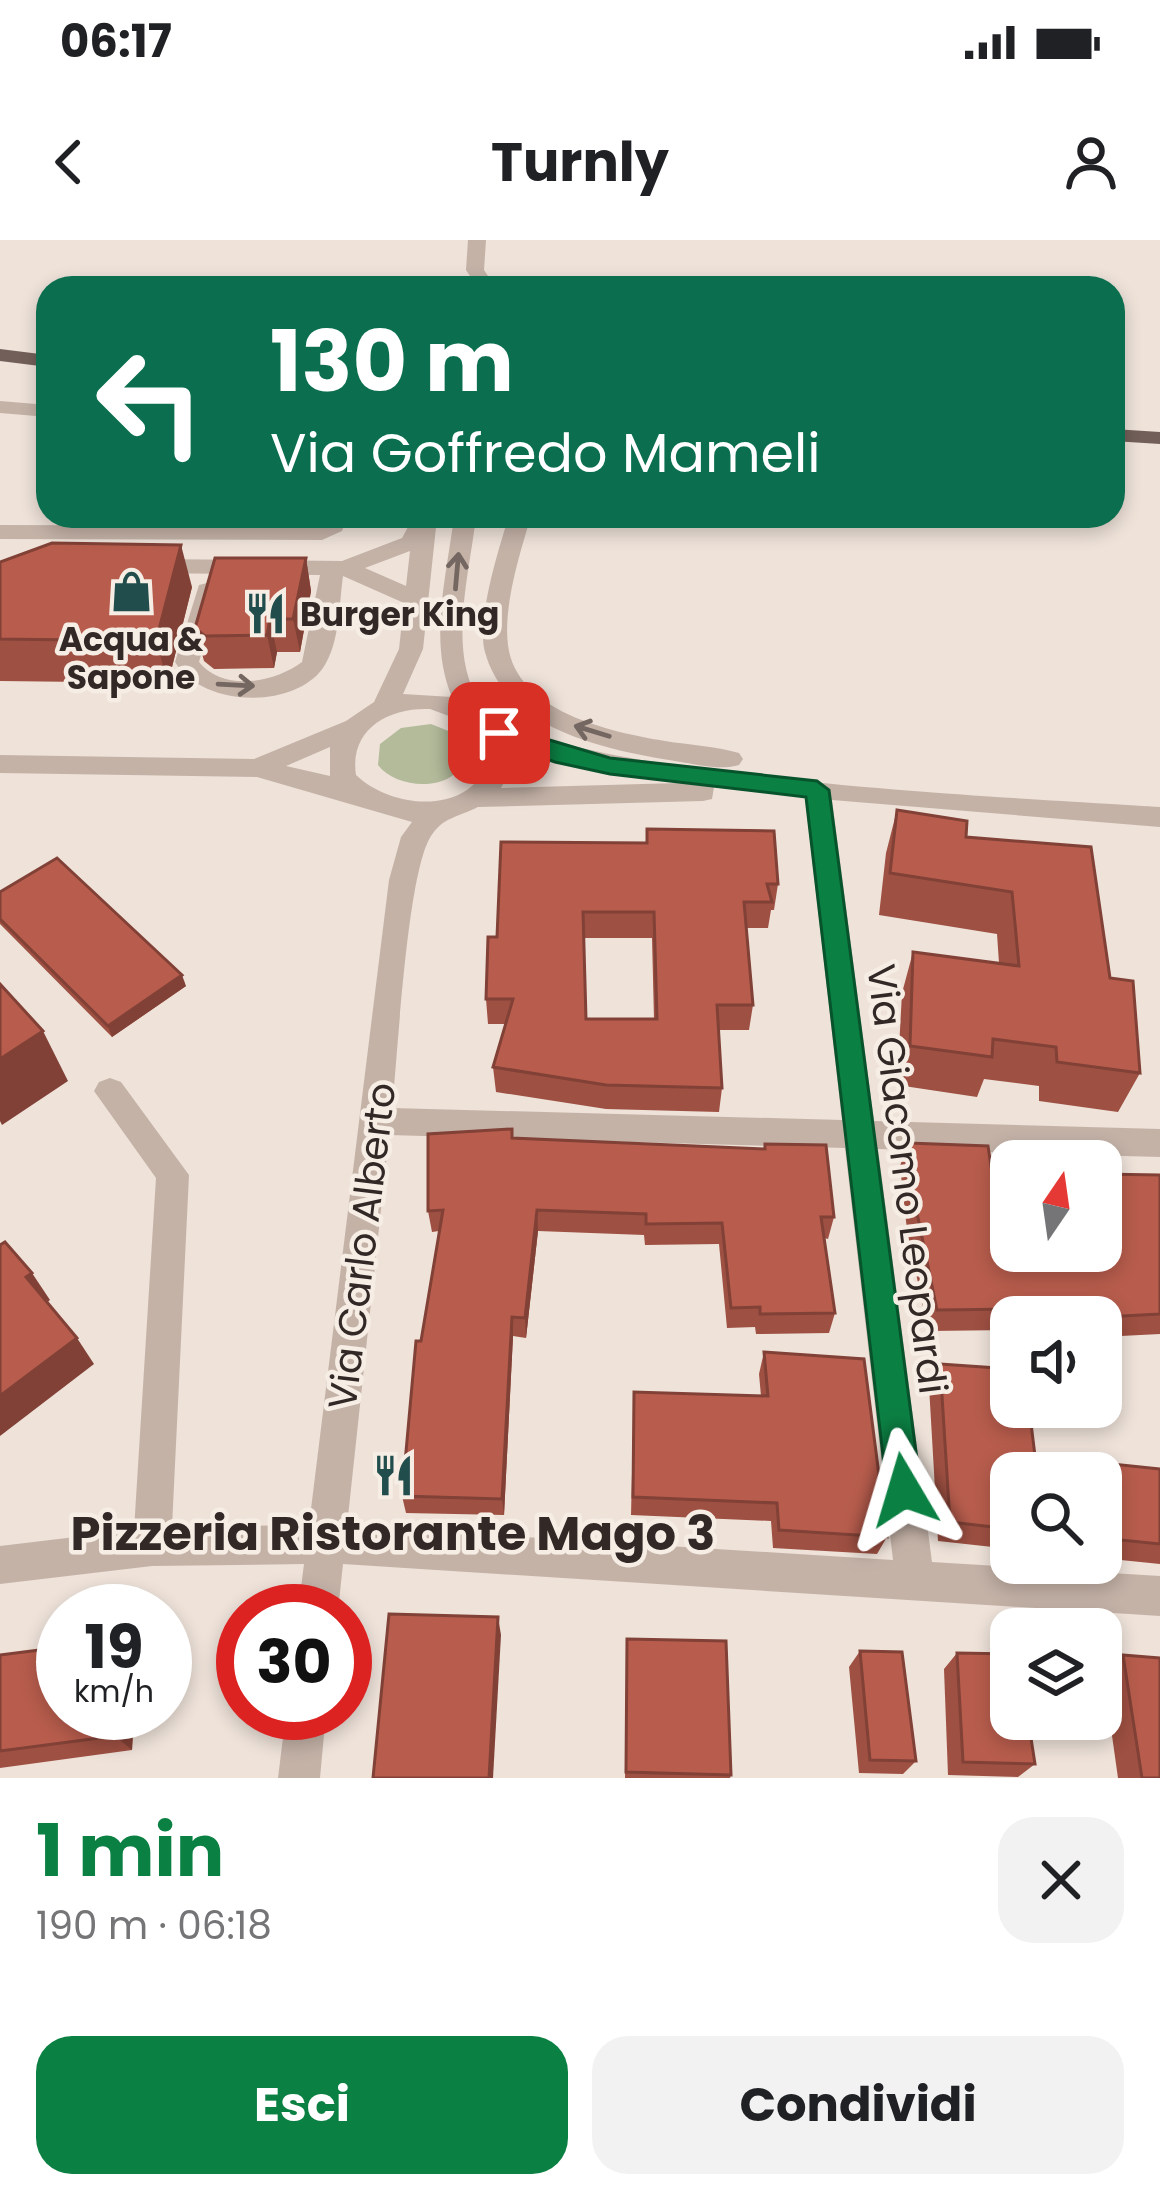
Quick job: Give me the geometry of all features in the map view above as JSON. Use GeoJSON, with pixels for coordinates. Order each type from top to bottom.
{"type":"FeatureCollection","features":[{"type":"Feature","properties":{"kind":"main road"},"geometry":{"type":"LineString","coordinates":[[0,336],[36,340]]}},
{"type":"Feature","properties":{"kind":"main road"},"geometry":{"type":"LineString","coordinates":[[0,355],[36,360]]}},
{"type":"Feature","properties":{"kind":"main road"},"geometry":{"type":"LineString","coordinates":[[1125,436],[1160,438]]}},
{"type":"Feature","properties":{"kind":"street"},"geometry":{"type":"LineString","coordinates":[[477,240],[475,270],[479,276]]}},
{"type":"Feature","properties":{"kind":"street"},"geometry":{"type":"LineString","coordinates":[[469,276],[475,270]]}},
{"type":"Feature","properties":{"kind":"street"},"geometry":{"type":"LineString","coordinates":[[2,409],[36,410]]}},
{"type":"Feature","properties":{"kind":"street"},"geometry":{"type":"LineString","coordinates":[[0,532],[322,533],[331,528]]}},
{"type":"Feature","properties":{"kind":"street"},"geometry":{"type":"LineString","coordinates":[[162,532],[143,566],[338,568],[411,543],[419,528]]}},
{"type":"Feature","properties":{"kind":"street"},"geometry":{"type":"LineString","coordinates":[[384,707],[411,649],[424,528]]}},
{"type":"Feature","properties":{"kind":"street"},"geometry":{"type":"LineString","coordinates":[[464,528],[452,643],[454,671],[470,708],[499,733],[563,756],[610,766],[817,790],[1160,817]]}},
{"type":"Feature","properties":{"kind":"street"},"geometry":{"type":"LineString","coordinates":[[517,528],[499,606],[496,651],[515,692],[557,720],[628,742],[954,800]]}},
{"type":"Feature","properties":{"kind":"street"},"geometry":{"type":"LineString","coordinates":[[213,566],[187,662],[190,673],[203,682],[253,687],[300,678],[315,663],[338,568]]}},
{"type":"Feature","properties":{"kind":"street"},"geometry":{"type":"LineString","coordinates":[[338,568],[418,601]]}},
{"type":"Feature","properties":{"kind":"street"},"geometry":{"type":"LineString","coordinates":[[257,768],[352,728],[384,707],[428,699],[470,708]]}},
{"type":"Feature","properties":{"kind":"street"},"geometry":{"type":"LineString","coordinates":[[352,728],[339,761],[343,778],[368,800]]}},
{"type":"Feature","properties":{"kind":"street"},"geometry":{"type":"LineString","coordinates":[[473,798],[500,767],[504,750],[499,733]]}},
{"type":"Feature","properties":{"kind":"street"},"geometry":{"type":"LineString","coordinates":[[0,764],[257,768],[368,800],[436,811],[473,798],[817,790]]}},
{"type":"Feature","properties":{"kind":"street","name":"Via Giacomo Leopardi"},"geometry":{"type":"LineString","coordinates":[[817,790],[915,1579]]}},
{"type":"Feature","properties":{"kind":"street","name":"Via Carlo Alberto"},"geometry":{"type":"LineString","coordinates":[[368,800],[395,836],[404,880]]}},
{"type":"Feature","properties":{"kind":"street","name":"Via Carlo Alberto"},"geometry":{"type":"LineString","coordinates":[[321,1584],[404,880],[415,837],[436,811]]}},
{"type":"Feature","properties":{"kind":"street"},"geometry":{"type":"LineString","coordinates":[[110,1090],[173,1175],[152,1547]]}},
{"type":"Feature","properties":{"kind":"street"},"geometry":{"type":"LineString","coordinates":[[378,1121],[1160,1144]]}},
{"type":"Feature","properties":{"kind":"street"},"geometry":{"type":"LineString","coordinates":[[0,1565],[152,1547],[326,1544],[1160,1596]]}},
{"type":"Feature","properties":{"kind":"street"},"geometry":{"type":"LineString","coordinates":[[299,1778],[303,1740]]}},
{"type":"Feature","properties":{"kind":"green space"},"geometry":{"type":"Polygon","coordinates":[[[431,724],[456,734],[464,743],[458,771],[447,779],[418,784],[389,775],[378,765],[380,744],[401,728],[431,724]]]}},
{"type":"Feature","properties":{"kind":"building"},"geometry":{"type":"Polygon","coordinates":[[[52,543],[181,545],[156,641],[0,639],[0,562],[52,543]]]}},
{"type":"Feature","properties":{"kind":"building"},"geometry":{"type":"Polygon","coordinates":[[[215,558],[306,558],[293,619],[270,619],[267,635],[205,636],[195,628],[215,558]]]}},
{"type":"Feature","properties":{"kind":"building"},"geometry":{"type":"Polygon","coordinates":[[[897,810],[967,821],[966,837],[1091,847],[1110,978],[1133,981],[1140,1073],[1057,1062],[1056,1047],[993,1039],[992,1057],[910,1046],[913,952],[1019,966],[1012,892],[890,873],[897,810]]]}},
{"type":"Feature","properties":{"kind":"building"},"geometry":{"type":"Polygon","coordinates":[[[647,829],[774,831],[778,884],[767,884],[772,902],[744,902],[753,1005],[717,1005],[722,1088],[606,1085],[493,1067],[513,999],[486,999],[488,937],[497,937],[501,842],[647,843],[647,829]],[[583,912],[586,1019],[657,1019],[654,912],[583,912]]]}},
{"type":"Feature","properties":{"kind":"building"},"geometry":{"type":"Polygon","coordinates":[[[57,858],[182,975],[108,1026],[0,919],[0,892],[57,858]]]}},
{"type":"Feature","properties":{"kind":"building"},"geometry":{"type":"Polygon","coordinates":[[[0,984],[43,1031],[0,1059],[0,984]]]}},
{"type":"Feature","properties":{"kind":"building"},"geometry":{"type":"Polygon","coordinates":[[[512,1129],[512,1138],[765,1149],[765,1144],[826,1145],[834,1217],[821,1217],[835,1313],[760,1314],[760,1307],[731,1308],[722,1223],[646,1224],[646,1214],[537,1210],[525,1318],[512,1317],[502,1499],[402,1496],[416,1341],[421,1341],[443,1210],[428,1211],[428,1134],[512,1129]]]}},
{"type":"Feature","properties":{"kind":"building"},"geometry":{"type":"Polygon","coordinates":[[[908,1143],[988,1146],[990,1272],[1122,1272],[1122,1174],[1160,1175],[1160,1314],[1122,1316],[1122,1296],[990,1296],[990,1309],[937,1310],[908,1143]]]}},
{"type":"Feature","properties":{"kind":"building"},"geometry":{"type":"Polygon","coordinates":[[[5,1242],[32,1273],[26,1277],[77,1338],[0,1396],[0,1245],[5,1242]]]}},
{"type":"Feature","properties":{"kind":"building"},"geometry":{"type":"Polygon","coordinates":[[[764,1352],[864,1359],[887,1537],[779,1530],[777,1503],[633,1497],[634,1392],[768,1396],[764,1352]]]}},
{"type":"Feature","properties":{"kind":"building"},"geometry":{"type":"Polygon","coordinates":[[[940,1364],[990,1368],[990,1428],[1032,1428],[1035,1452],[990,1452],[990,1527],[950,1522],[940,1364]]]}},
{"type":"Feature","properties":{"kind":"building"},"geometry":{"type":"Polygon","coordinates":[[[1122,1465],[1160,1469],[1160,1544],[1122,1540],[1122,1465]]]}},
{"type":"Feature","properties":{"kind":"building"},"geometry":{"type":"Polygon","coordinates":[[[389,1614],[498,1617],[489,1778],[373,1778],[389,1614]]]}},
{"type":"Feature","properties":{"kind":"building"},"geometry":{"type":"Polygon","coordinates":[[[627,1639],[726,1641],[731,1775],[626,1772],[627,1639]]]}},
{"type":"Feature","properties":{"kind":"building"},"geometry":{"type":"Polygon","coordinates":[[[36,1650],[36,1740],[84,1740],[0,1751],[0,1655],[36,1650]]]}},
{"type":"Feature","properties":{"kind":"building"},"geometry":{"type":"Polygon","coordinates":[[[860,1651],[902,1652],[916,1761],[870,1760],[860,1651]]]}},
{"type":"Feature","properties":{"kind":"building"},"geometry":{"type":"Polygon","coordinates":[[[957,1653],[990,1654],[990,1740],[1031,1740],[1035,1764],[963,1762],[957,1653]]]}},
{"type":"Feature","properties":{"kind":"building"},"geometry":{"type":"Polygon","coordinates":[[[1123,1655],[1160,1658],[1160,1778],[1142,1778],[1123,1655]]]}},
{"type":"Feature","properties":{"kind":"place","name":"Acqua & Sapone"},"geometry":{"type":"Point","coordinates":[131,591]}},
{"type":"Feature","properties":{"kind":"place","name":"Burger King"},"geometry":{"type":"Point","coordinates":[266,614]}},
{"type":"Feature","properties":{"kind":"place","name":"Pizzeria Ristorante Mago 3"},"geometry":{"type":"Point","coordinates":[393,1475]}},
{"type":"Feature","properties":{"kind":"route"},"geometry":{"type":"LineString","coordinates":[[499,733],[563,756],[610,766],[817,790],[904,1490]]}}]}
